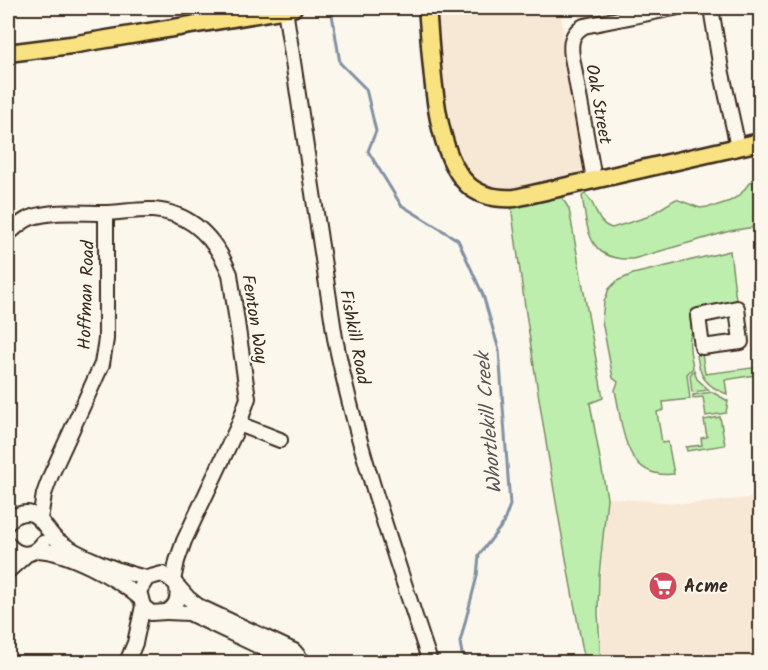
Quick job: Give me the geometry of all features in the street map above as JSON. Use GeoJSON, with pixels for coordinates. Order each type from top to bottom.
{"type":"FeatureCollection","features":[{"type":"Feature","properties":{"kind":"main road"},"geometry":{"type":"LineString","coordinates":[[8,53],[71,45],[289,8]]}},
{"type":"Feature","properties":{"kind":"main road"},"geometry":{"type":"LineString","coordinates":[[427,8],[437,106],[443,135],[451,159],[468,185],[480,194],[506,199],[760,142]]}},
{"type":"Feature","properties":{"kind":"street","name":"Fishkill Road"},"geometry":{"type":"LineString","coordinates":[[289,8],[335,338],[344,385],[383,518],[430,663]]}},
{"type":"Feature","properties":{"kind":"street","name":"Oak Street"},"geometry":{"type":"LineString","coordinates":[[594,179],[572,57],[573,36],[584,26],[674,8]]}},
{"type":"Feature","properties":{"kind":"street"},"geometry":{"type":"LineString","coordinates":[[711,8],[721,69],[738,147]]}},
{"type":"Feature","properties":{"kind":"street","name":"Fenton Way"},"geometry":{"type":"LineString","coordinates":[[8,234],[28,219],[55,212],[106,213],[154,210],[177,216],[197,226],[212,240],[222,256],[230,274],[248,398],[239,424],[184,541],[177,561],[175,584]]}},
{"type":"Feature","properties":{"kind":"street","name":"Hoffman Road"},"geometry":{"type":"LineString","coordinates":[[32,552],[44,542],[45,534],[42,523],[44,494],[51,475],[102,364],[106,339],[106,213]]}},
{"type":"Feature","properties":{"kind":"street"},"geometry":{"type":"LineString","coordinates":[[239,424],[280,440]]}},
{"type":"Feature","properties":{"kind":"street","name":"Hoffman Road"},"geometry":{"type":"LineString","coordinates":[[13,517],[38,495],[51,475]]}},
{"type":"Feature","properties":{"kind":"street"},"geometry":{"type":"LineString","coordinates":[[13,517],[33,515],[56,540],[123,572],[167,576],[191,602],[294,651],[302,663]]}},
{"type":"Feature","properties":{"kind":"street","name":"Fenton Way"},"geometry":{"type":"LineString","coordinates":[[152,576],[171,560],[184,541]]}},
{"type":"Feature","properties":{"kind":"street"},"geometry":{"type":"LineString","coordinates":[[8,549],[17,552],[56,553],[121,582],[151,613],[189,613],[288,660],[302,663]]}},
{"type":"Feature","properties":{"kind":"street"},"geometry":{"type":"LineString","coordinates":[[8,572],[32,552]]}},
{"type":"Feature","properties":{"kind":"street"},"geometry":{"type":"LineString","coordinates":[[127,663],[135,643],[141,601],[140,586],[152,576]]}},
{"type":"Feature","properties":{"kind":"street"},"geometry":{"type":"LineString","coordinates":[[135,643],[163,613],[177,602],[175,584]]}},
{"type":"Feature","properties":{"kind":"shaded area"},"geometry":{"type":"Polygon","coordinates":[[[432,8],[561,8],[564,53],[589,173],[507,189],[486,189],[469,180],[450,138],[442,97],[432,8]]]}},
{"type":"Feature","properties":{"kind":"shaded area"},"geometry":{"type":"Polygon","coordinates":[[[760,497],[760,662],[602,662],[600,587],[607,498],[689,504],[760,497]]]}},
{"type":"Feature","properties":{"kind":"green space"},"geometry":{"type":"Polygon","coordinates":[[[760,180],[760,226],[730,231],[633,259],[607,255],[599,249],[593,242],[586,221],[582,196],[585,194],[602,222],[612,228],[647,217],[676,199],[700,208],[715,206],[740,195],[750,182],[760,180]]]}},
{"type":"Feature","properties":{"kind":"green space"},"geometry":{"type":"Polygon","coordinates":[[[560,194],[569,209],[603,398],[590,403],[607,498],[599,576],[598,613],[601,662],[585,662],[545,434],[511,205],[560,194]]]}},
{"type":"Feature","properties":{"kind":"green space"},"geometry":{"type":"Polygon","coordinates":[[[730,251],[737,308],[709,318],[692,332],[689,345],[693,368],[687,374],[690,399],[663,402],[664,410],[657,412],[662,443],[668,442],[674,474],[657,474],[644,468],[635,460],[628,448],[615,390],[618,382],[613,378],[602,321],[604,302],[609,289],[617,281],[633,274],[730,251]]]}},
{"type":"Feature","properties":{"kind":"green space"},"geometry":{"type":"Polygon","coordinates":[[[696,342],[701,347],[705,374],[760,367],[760,374],[725,380],[727,394],[718,390],[705,380],[699,368],[696,342]]]}},
{"type":"Feature","properties":{"kind":"green space"},"geometry":{"type":"Polygon","coordinates":[[[694,370],[697,379],[709,390],[692,392],[690,375],[694,370]]]}},
{"type":"Feature","properties":{"kind":"green space"},"geometry":{"type":"Polygon","coordinates":[[[712,392],[728,401],[726,413],[706,416],[703,397],[693,398],[693,395],[712,392]]]}},
{"type":"Feature","properties":{"kind":"green space"},"geometry":{"type":"Polygon","coordinates":[[[720,417],[725,445],[687,451],[686,447],[702,445],[701,438],[707,437],[704,420],[720,417]]]}},
{"type":"Feature","properties":{"kind":"waterway","name":"Whortlekill Creek"},"geometry":{"type":"LineString","coordinates":[[331,8],[340,63],[366,89],[376,131],[368,151],[401,205],[458,240],[483,295],[499,350],[510,505],[503,524],[479,555],[477,576],[460,642],[462,654],[475,662]]}},
{"type":"Feature","properties":{"kind":"place","name":"Acme"},"geometry":{"type":"Point","coordinates":[663,586]}}]}
